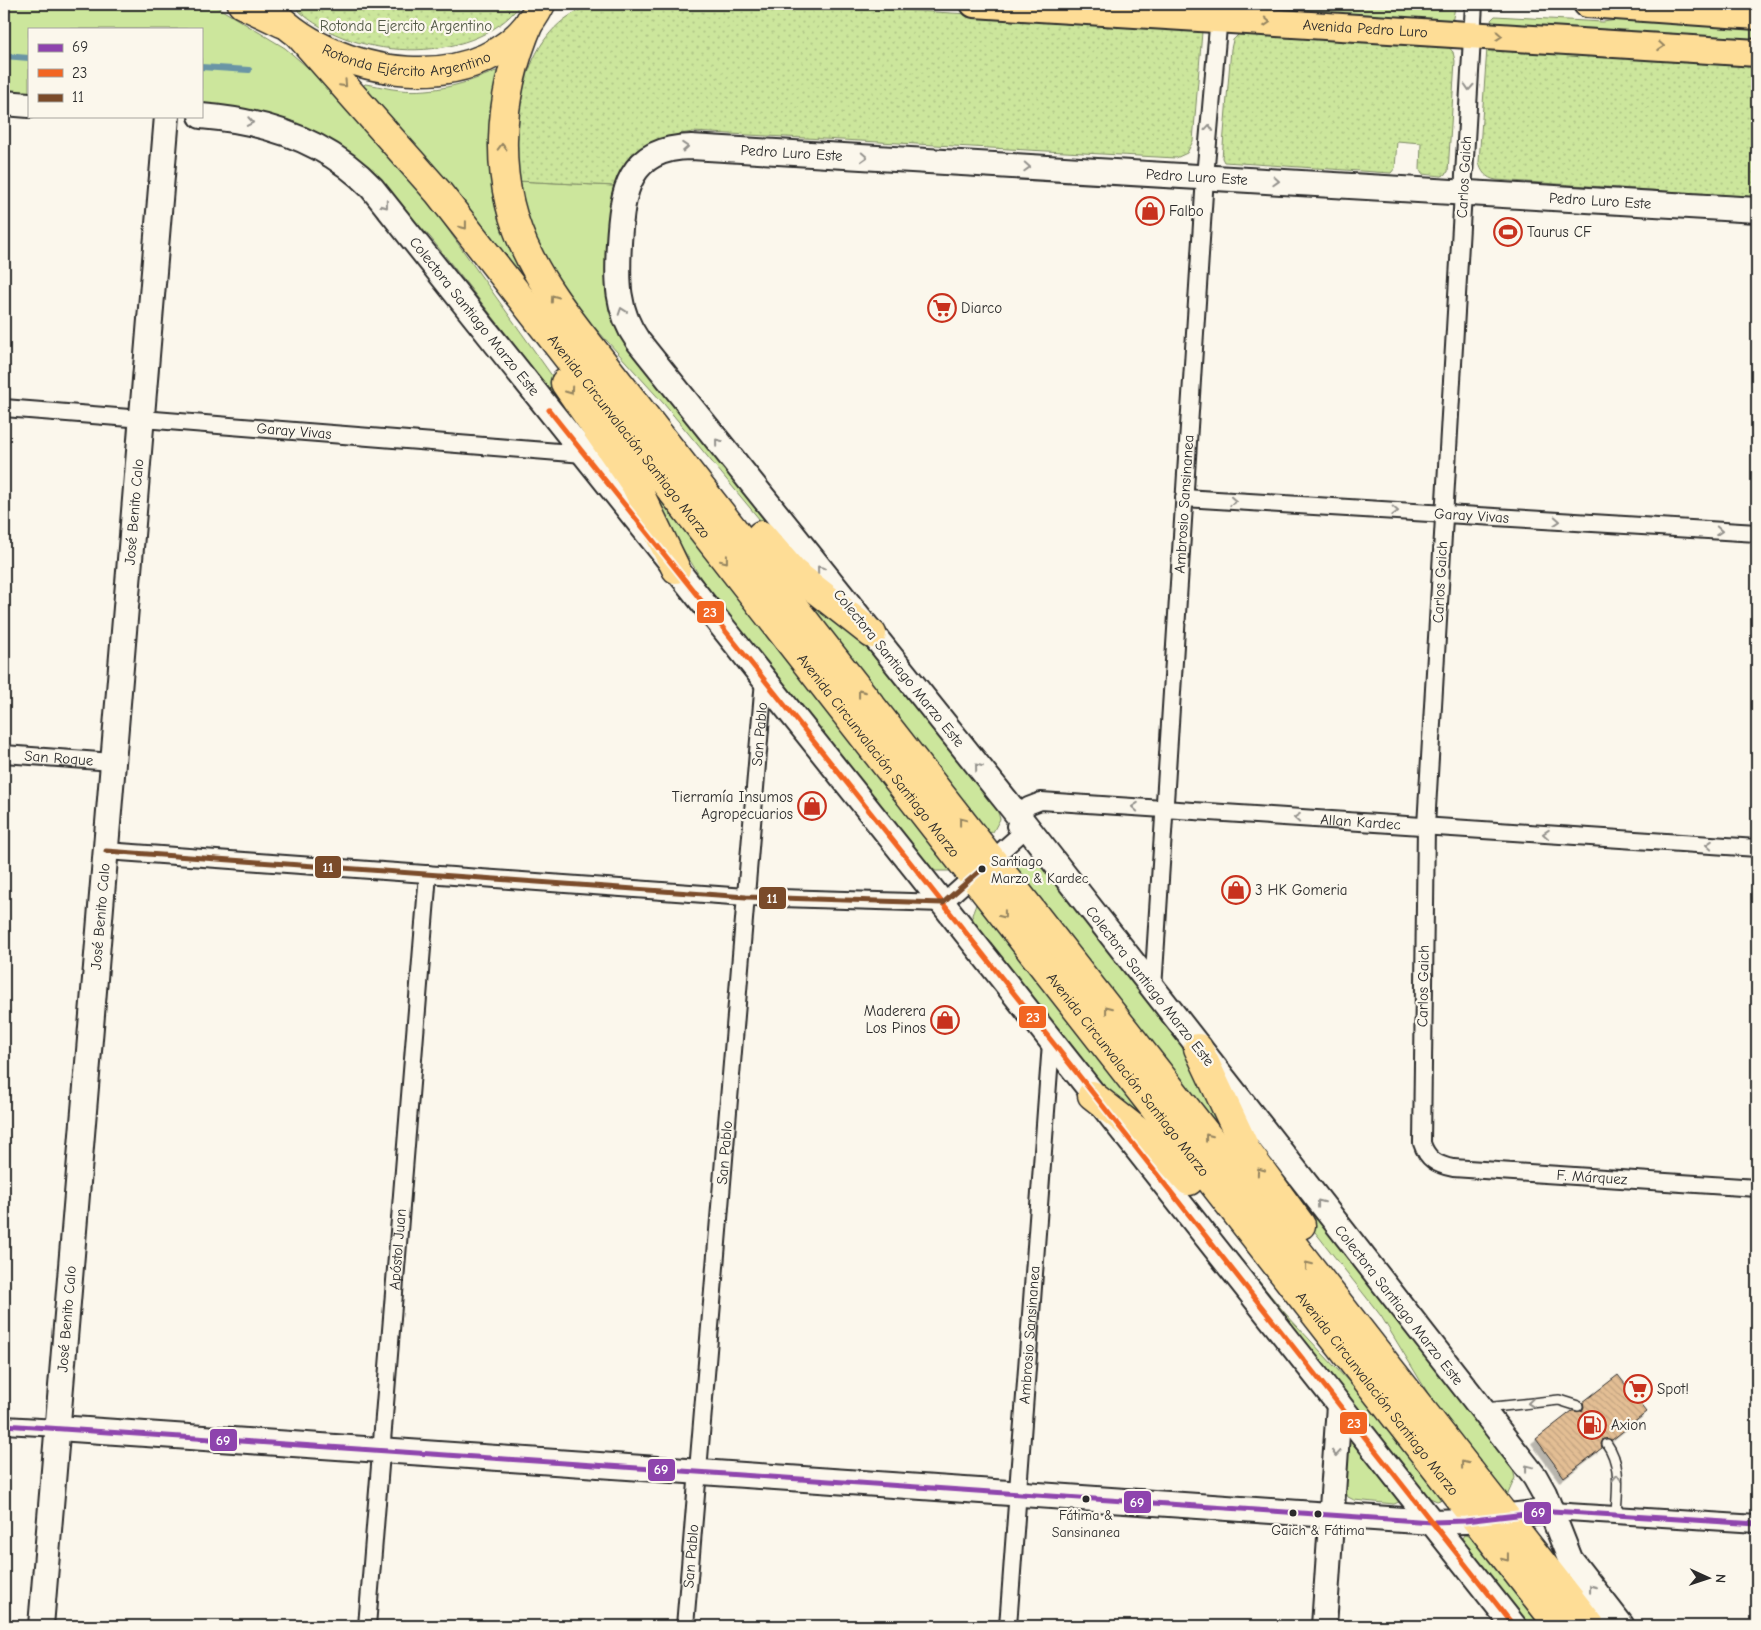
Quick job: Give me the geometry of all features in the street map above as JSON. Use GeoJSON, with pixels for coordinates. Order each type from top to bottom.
{"type":"FeatureCollection","features":[{"type":"Feature","properties":{"kind":"highway"},"geometry":{"type":"LineString","coordinates":[[242,4],[293,30]]}},
{"type":"Feature","properties":{"kind":"highway","name":"Rotonda Ejército Argentino"},"geometry":{"type":"LineString","coordinates":[[266,4],[293,30],[327,52],[367,66],[397,70],[428,70],[458,66],[494,53],[513,39],[541,10]]}},
{"type":"Feature","properties":{"kind":"highway","name":"Avenida Circunvalación Santiago Marzo"},"geometry":{"type":"LineString","coordinates":[[541,10],[512,70],[505,103],[502,137],[506,190],[516,225],[530,258],[549,290],[1377,1393],[1554,1621]]}},
{"type":"Feature","properties":{"kind":"highway","name":"Avenida Circunvalación Santiago Marzo"},"geometry":{"type":"LineString","coordinates":[[293,30],[416,166],[1424,1414],[1591,1626]]}},
{"type":"Feature","properties":{"kind":"highway"},"geometry":{"type":"LineString","coordinates":[[491,260],[542,349],[636,484],[676,570]]}},
{"type":"Feature","properties":{"kind":"highway"},"geometry":{"type":"LineString","coordinates":[[583,337],[663,416],[785,564],[872,634]]}},
{"type":"Feature","properties":{"kind":"highway"},"geometry":{"type":"LineString","coordinates":[[1198,1048],[1252,1158],[1380,1331],[1424,1414]]}},
{"type":"Feature","properties":{"kind":"highway"},"geometry":{"type":"LineString","coordinates":[[1092,1095],[1172,1160],[1281,1294],[1377,1393]]}},
{"type":"Feature","properties":{"kind":"main road","name":"Avenida Pedro Luro"},"geometry":{"type":"LineString","coordinates":[[974,4],[1219,11],[1472,34],[1757,53]]}},
{"type":"Feature","properties":{"kind":"main road"},"geometry":{"type":"LineString","coordinates":[[1587,4],[1757,16]]}},
{"type":"Feature","properties":{"kind":"street","name":"Carlos Gaich"},"geometry":{"type":"LineString","coordinates":[[1429,1158],[1422,1144],[1420,1126],[1426,826],[1474,4]]}},
{"type":"Feature","properties":{"kind":"street","name":"Ambrosio Sansinanea"},"geometry":{"type":"LineString","coordinates":[[1152,990],[1205,177],[1219,11]]}},
{"type":"Feature","properties":{"kind":"street"},"geometry":{"type":"LineString","coordinates":[[4,103],[28,105]]}},
{"type":"Feature","properties":{"kind":"street","name":"Colectora Santiago Marzo Este"},"geometry":{"type":"LineString","coordinates":[[202,116],[250,122],[282,131],[329,154],[362,178],[943,903],[1092,1095],[1514,1626]]}},
{"type":"Feature","properties":{"kind":"street","name":"José Benito Calo"},"geometry":{"type":"LineString","coordinates":[[41,1626],[167,118]]}},
{"type":"Feature","properties":{"kind":"street","name":"Pedro Luro Este"},"geometry":{"type":"LineString","coordinates":[[640,165],[661,152],[691,147],[1757,210]]}},
{"type":"Feature","properties":{"kind":"street","name":"Colectora Santiago Marzo Este"},"geometry":{"type":"LineString","coordinates":[[640,165],[627,186],[621,212],[617,283],[619,300],[626,322],[647,352],[1024,823],[1152,990],[1535,1477],[1552,1511],[1570,1559],[1622,1626]]}},
{"type":"Feature","properties":{"kind":"street","name":"Garay Vivas"},"geometry":{"type":"LineString","coordinates":[[4,408],[584,454]]}},
{"type":"Feature","properties":{"kind":"street","name":"Garay Vivas"},"geometry":{"type":"LineString","coordinates":[[1184,498],[1757,533]]}},
{"type":"Feature","properties":{"kind":"street","name":"San Pablo"},"geometry":{"type":"LineString","coordinates":[[685,1626],[764,680]]}},
{"type":"Feature","properties":{"kind":"street","name":"San Roque"},"geometry":{"type":"LineString","coordinates":[[4,754],[113,762]]}},
{"type":"Feature","properties":{"kind":"street","name":"Allan Kardec"},"geometry":{"type":"LineString","coordinates":[[1024,823],[1028,806],[1041,802],[1757,848]]}},
{"type":"Feature","properties":{"kind":"street"},"geometry":{"type":"LineString","coordinates":[[106,851],[746,897],[943,903],[982,868],[1024,823]]}},
{"type":"Feature","properties":{"kind":"street","name":"Apóstol Juan"},"geometry":{"type":"LineString","coordinates":[[367,1626],[428,874]]}},
{"type":"Feature","properties":{"kind":"street","name":"Ambrosio Sansinanea"},"geometry":{"type":"LineString","coordinates":[[1008,1626],[1051,1043]]}},
{"type":"Feature","properties":{"kind":"street","name":"F. Márquez"},"geometry":{"type":"LineString","coordinates":[[1429,1158],[1436,1163],[1453,1168],[1757,1188]]}},
{"type":"Feature","properties":{"kind":"street"},"geometry":{"type":"LineString","coordinates":[[1324,1626],[1339,1405]]}},
{"type":"Feature","properties":{"kind":"street"},"geometry":{"type":"LineString","coordinates":[[4,1425],[1432,1522],[1476,1520],[1552,1511],[1757,1524]]}},
{"type":"Feature","properties":{"kind":"lane"},"geometry":{"type":"LineString","coordinates":[[1481,1408],[1559,1400],[1578,1406]]}},
{"type":"Feature","properties":{"kind":"lane"},"geometry":{"type":"LineString","coordinates":[[1606,1444],[1614,1455],[1618,1471],[1616,1515]]}},
{"type":"Feature","properties":{"kind":"green space"},"geometry":{"type":"Polygon","coordinates":[[[4,4],[212,4],[285,48],[329,86],[427,200],[624,477],[621,480],[430,237],[361,164],[286,120],[266,114],[202,104],[202,28],[28,28],[28,94],[4,93],[4,4]]]}},
{"type":"Feature","properties":{"kind":"green space","name":"Rotonda Ejercito Argentino"},"geometry":{"type":"Polygon","coordinates":[[[292,4],[521,4],[499,25],[472,39],[441,48],[408,50],[374,46],[343,37],[315,23],[292,4]]]}},
{"type":"Feature","properties":{"kind":"green space"},"geometry":{"type":"Polygon","coordinates":[[[595,4],[795,4],[1196,27],[1202,32],[1193,141],[1187,153],[1176,158],[693,132],[668,138],[647,148],[629,165],[615,186],[517,181],[518,130],[521,103],[527,77],[536,53],[550,32],[570,16],[595,4]]]}},
{"type":"Feature","properties":{"kind":"green space"},"geometry":{"type":"Polygon","coordinates":[[[1238,4],[1452,4],[1455,7],[1452,23],[1239,9],[1238,4]]]}},
{"type":"Feature","properties":{"kind":"green space"},"geometry":{"type":"Polygon","coordinates":[[[1495,16],[1603,22],[1624,19],[1757,26],[1757,43],[1493,24],[1491,20],[1495,16]]]}},
{"type":"Feature","properties":{"kind":"green space"},"geometry":{"type":"Polygon","coordinates":[[[1241,32],[1447,45],[1453,52],[1455,61],[1448,172],[1442,176],[1422,174],[1420,170],[1421,143],[1397,141],[1395,168],[1391,173],[1224,162],[1222,158],[1231,49],[1233,40],[1241,32]]]}},
{"type":"Feature","properties":{"kind":"green space"},"geometry":{"type":"Polygon","coordinates":[[[1487,48],[1757,65],[1757,197],[1489,178],[1481,169],[1479,162],[1487,48]]]}},
{"type":"Feature","properties":{"kind":"green space"},"geometry":{"type":"Polygon","coordinates":[[[496,71],[499,72],[491,168],[494,200],[509,247],[533,290],[427,159],[362,87],[365,84],[413,91],[437,89],[461,84],[496,71]]]}},
{"type":"Feature","properties":{"kind":"green space"},"geometry":{"type":"Polygon","coordinates":[[[517,181],[615,186],[608,230],[607,283],[610,310],[620,335],[807,570],[803,572],[664,404],[589,321],[553,271],[536,243],[517,181]]]}},
{"type":"Feature","properties":{"kind":"green space"},"geometry":{"type":"Polygon","coordinates":[[[639,470],[952,869],[951,871],[936,871],[924,864],[702,580],[636,473],[639,470]]]}},
{"type":"Feature","properties":{"kind":"green space"},"geometry":{"type":"Polygon","coordinates":[[[799,585],[869,648],[996,806],[1000,819],[993,832],[987,833],[795,586],[799,585]]]}},
{"type":"Feature","properties":{"kind":"green space"},"geometry":{"type":"Polygon","coordinates":[[[1026,857],[1036,860],[1042,865],[1186,1049],[1232,1144],[1012,866],[1015,860],[1026,857]]]}},
{"type":"Feature","properties":{"kind":"green space"},"geometry":{"type":"Polygon","coordinates":[[[977,902],[1181,1156],[1099,1082],[975,928],[972,915],[977,902]]]}},
{"type":"Feature","properties":{"kind":"green space"},"geometry":{"type":"Polygon","coordinates":[[[1247,1128],[1511,1461],[1515,1478],[1507,1496],[1504,1497],[1437,1408],[1381,1316],[1275,1181],[1247,1128]]]}},
{"type":"Feature","properties":{"kind":"green space"},"geometry":{"type":"Polygon","coordinates":[[[1167,1169],[1285,1313],[1373,1408],[1441,1497],[1440,1500],[1437,1501],[1425,1496],[1167,1169]]]}},
{"type":"Feature","properties":{"kind":"green space"},"geometry":{"type":"Polygon","coordinates":[[[1350,1441],[1353,1441],[1400,1499],[1399,1502],[1394,1504],[1354,1500],[1348,1497],[1345,1490],[1348,1445],[1350,1441]]]}},
{"type":"Feature","properties":{"kind":"green space"},"geometry":{"type":"Polygon","coordinates":[[[1464,1535],[1469,1536],[1540,1626],[1525,1626],[1460,1541],[1464,1535]]]}},
{"type":"Feature","properties":{"kind":"building"},"geometry":{"type":"Polygon","coordinates":[[[1618,1375],[1647,1412],[1612,1440],[1603,1439],[1602,1448],[1564,1477],[1536,1439],[1572,1411],[1582,1411],[1584,1407],[1583,1402],[1618,1375]]]}},
{"type":"Feature","properties":{"kind":"waterway"},"geometry":{"type":"LineString","coordinates":[[4,56],[28,58]]}},
{"type":"Feature","properties":{"kind":"waterway"},"geometry":{"type":"LineString","coordinates":[[202,67],[249,70]]}},
{"type":"Feature","properties":{"kind":"transit line","name":"23"},"geometry":{"type":"LineString","coordinates":[[549,410],[918,872],[1514,1626]]}},
{"type":"Feature","properties":{"kind":"transit line","name":"11"},"geometry":{"type":"LineString","coordinates":[[106,851],[746,897],[943,903],[982,869]]}},
{"type":"Feature","properties":{"kind":"transit line","name":"69"},"geometry":{"type":"LineString","coordinates":[[4,1425],[1432,1522],[1465,1521],[1552,1511],[1757,1524]]}},
{"type":"Feature","properties":{"kind":"place","name":"Falbo"},"geometry":{"type":"Point","coordinates":[1150,211]}},
{"type":"Feature","properties":{"kind":"place","name":"Taurus CF"},"geometry":{"type":"Point","coordinates":[1508,232]}},
{"type":"Feature","properties":{"kind":"place","name":"Diarco"},"geometry":{"type":"Point","coordinates":[942,308]}},
{"type":"Feature","properties":{"kind":"place","name":"Tierramía Insumos Agropecuarios"},"geometry":{"type":"Point","coordinates":[812,806]}},
{"type":"Feature","properties":{"kind":"place","name":"Santiago Marzo & Kardec"},"geometry":{"type":"Point","coordinates":[982,869]}},
{"type":"Feature","properties":{"kind":"place","name":"3 HK Gomeria"},"geometry":{"type":"Point","coordinates":[1236,890]}},
{"type":"Feature","properties":{"kind":"place","name":"Maderera Los Pinos"},"geometry":{"type":"Point","coordinates":[945,1020]}},
{"type":"Feature","properties":{"kind":"place","name":"Spot!"},"geometry":{"type":"Point","coordinates":[1638,1389]}},
{"type":"Feature","properties":{"kind":"place","name":"Axion"},"geometry":{"type":"Point","coordinates":[1592,1425]}},
{"type":"Feature","properties":{"kind":"place","name":"Fátima & Sansinanea"},"geometry":{"type":"Point","coordinates":[1086,1499]}},
{"type":"Feature","properties":{"kind":"place","name":"Gaich & Fátima"},"geometry":{"type":"Point","coordinates":[1318,1514]}}]}
